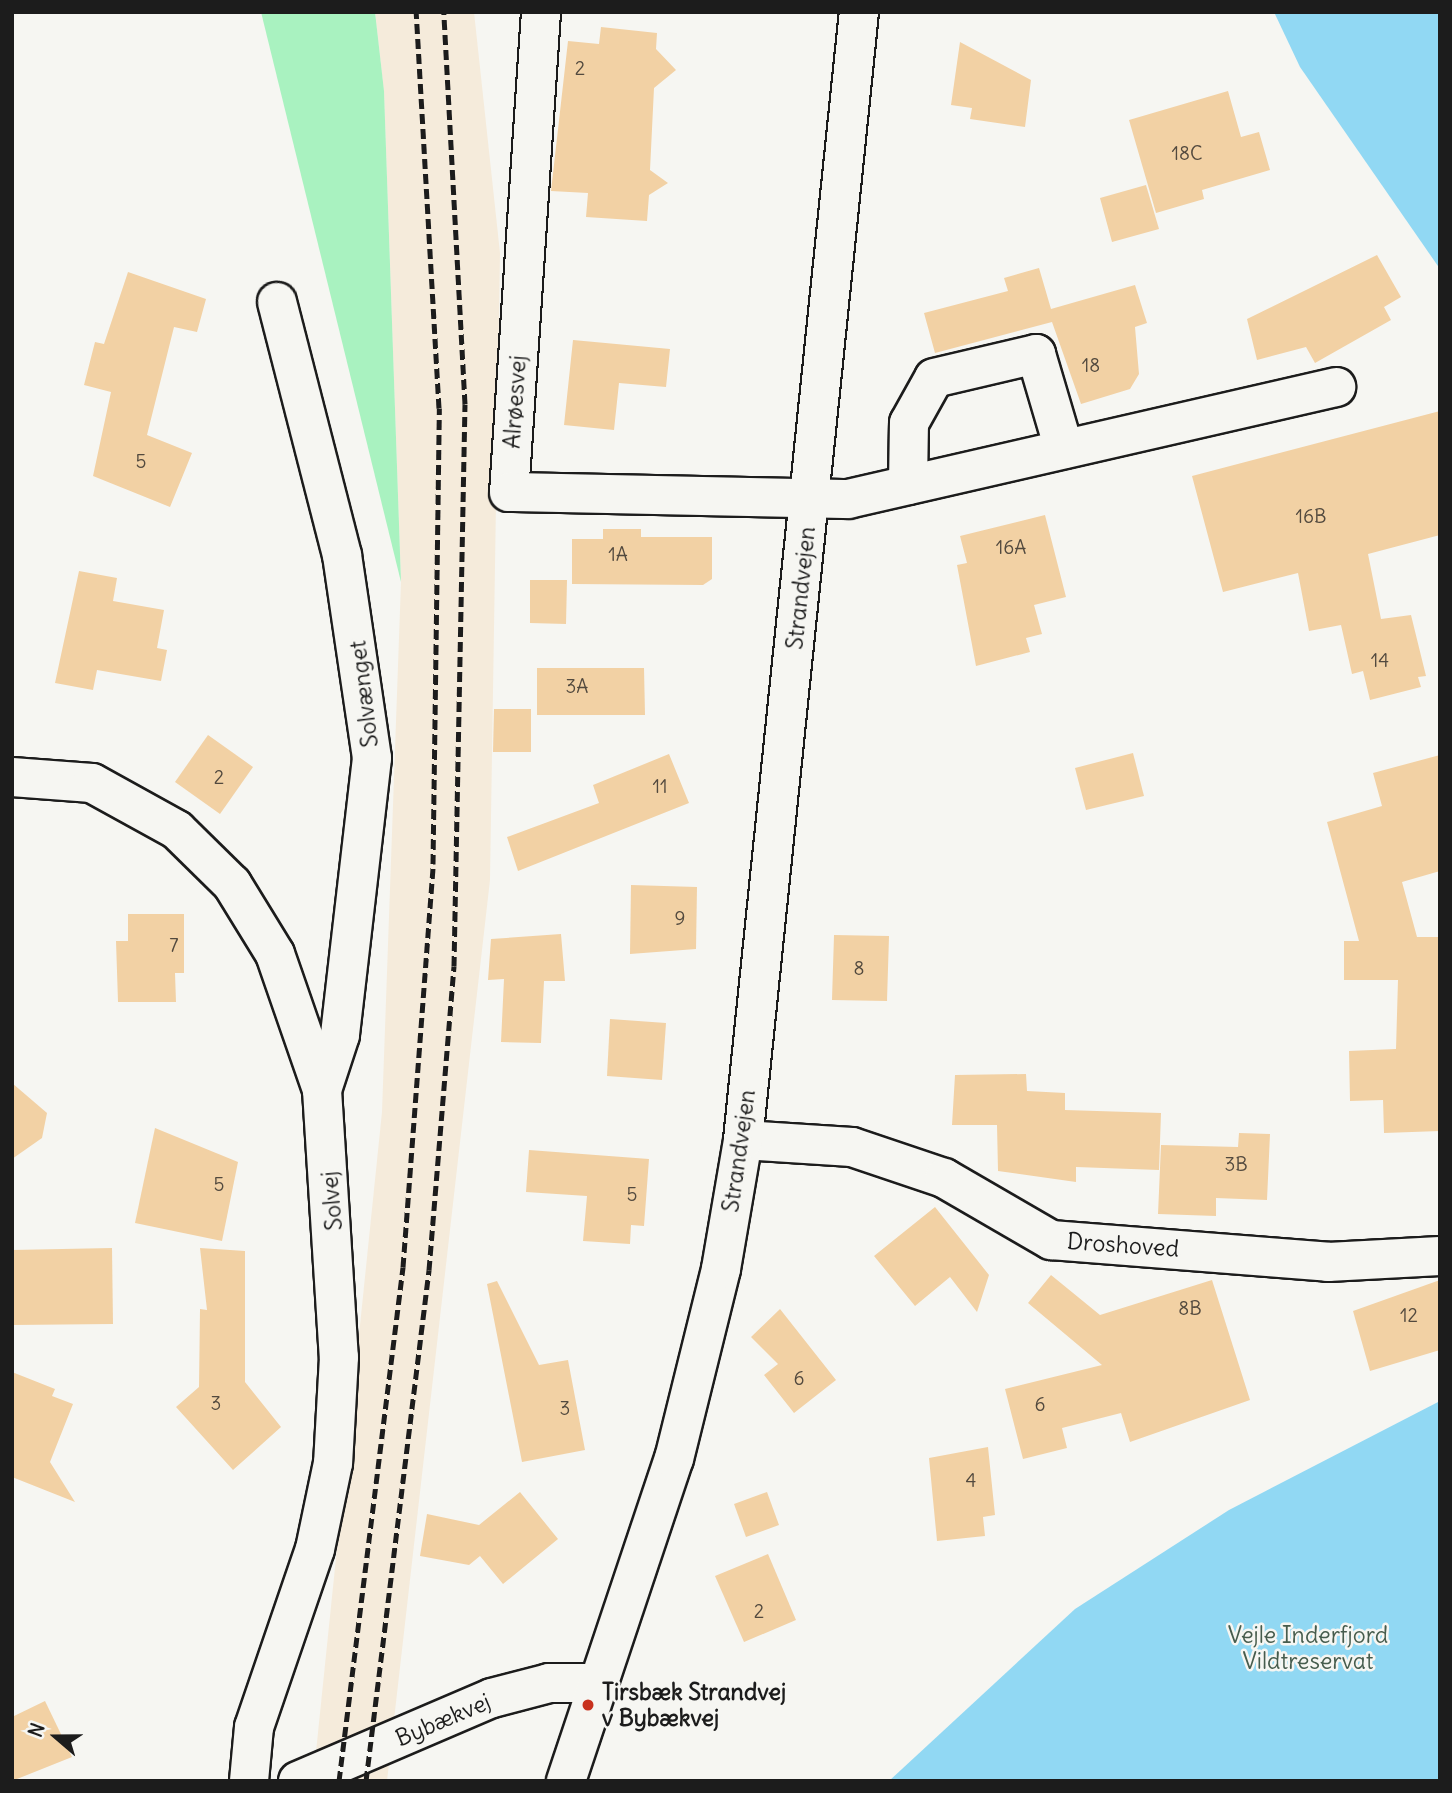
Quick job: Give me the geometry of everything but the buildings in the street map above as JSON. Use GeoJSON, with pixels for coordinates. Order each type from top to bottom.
{"type":"FeatureCollection","features":[{"type":"Feature","properties":{"kind":"street","name":"Alrøesvej"},"geometry":{"type":"LineString","coordinates":[[541,12],[509,492],[810,501]]}},
{"type":"Feature","properties":{"kind":"street","name":"Strandvejen"},"geometry":{"type":"LineString","coordinates":[[566,1781],[595,1683],[677,1446],[721,1269],[743,1140],[859,12]]}},
{"type":"Feature","properties":{"kind":"street","name":"Solvænget"},"geometry":{"type":"LineString","coordinates":[[277,302],[342,555],[372,758],[340,1035],[322,1090]]}},
{"type":"Feature","properties":{"kind":"street"},"geometry":{"type":"LineString","coordinates":[[908,485],[909,423],[934,378],[1036,354],[1064,449]]}},
{"type":"Feature","properties":{"kind":"street","name":"Strandvejen"},"geometry":{"type":"LineString","coordinates":[[810,501],[908,485],[1336,387]]}},
{"type":"Feature","properties":{"kind":"street","name":"Solvej"},"geometry":{"type":"LineString","coordinates":[[12,777],[92,783],[177,830],[232,884],[275,954],[322,1090],[338,1344],[333,1463],[315,1549],[254,1727],[249,1781]]}},
{"type":"Feature","properties":{"kind":"street","name":"Droshoved"},"geometry":{"type":"LineString","coordinates":[[743,1140],[852,1147],[944,1178],[1051,1240],[1328,1262],[1440,1256]]}},
{"type":"Feature","properties":{"kind":"street","name":"Bybækvej"},"geometry":{"type":"LineString","coordinates":[[298,1781],[492,1698],[550,1683],[595,1683]]}},
{"type":"Feature","properties":{"kind":"shaded area"},"geometry":{"type":"Polygon","coordinates":[[[375,12],[474,12],[500,253],[490,880],[387,1781],[313,1781],[382,1112],[401,582],[384,92],[375,12]]]}},
{"type":"Feature","properties":{"kind":"green space"},"geometry":{"type":"Polygon","coordinates":[[[261,12],[375,12],[384,91],[401,582],[261,12]]]}},
{"type":"Feature","properties":{"kind":"water"},"geometry":{"type":"Polygon","coordinates":[[[1274,12],[1440,12],[1440,269],[1300,67],[1274,12]]]}},
{"type":"Feature","properties":{"kind":"water","name":"Vejle Inderfjord Vildtreservat"},"geometry":{"type":"Polygon","coordinates":[[[1440,1401],[1440,1781],[889,1781],[1075,1609],[1229,1510],[1440,1401]]]}},
{"type":"Feature","properties":{"kind":"railway"},"geometry":{"type":"LineString","coordinates":[[339,1781],[403,1267],[433,864],[439,408],[416,12]]}},
{"type":"Feature","properties":{"kind":"railway"},"geometry":{"type":"LineString","coordinates":[[366,1781],[429,1270],[454,966],[465,404],[444,12]]}},
{"type":"Feature","properties":{"kind":"place","name":"Tirsbæk Strandvej v Bybækvej"},"geometry":{"type":"Point","coordinates":[588,1705]}}]}
